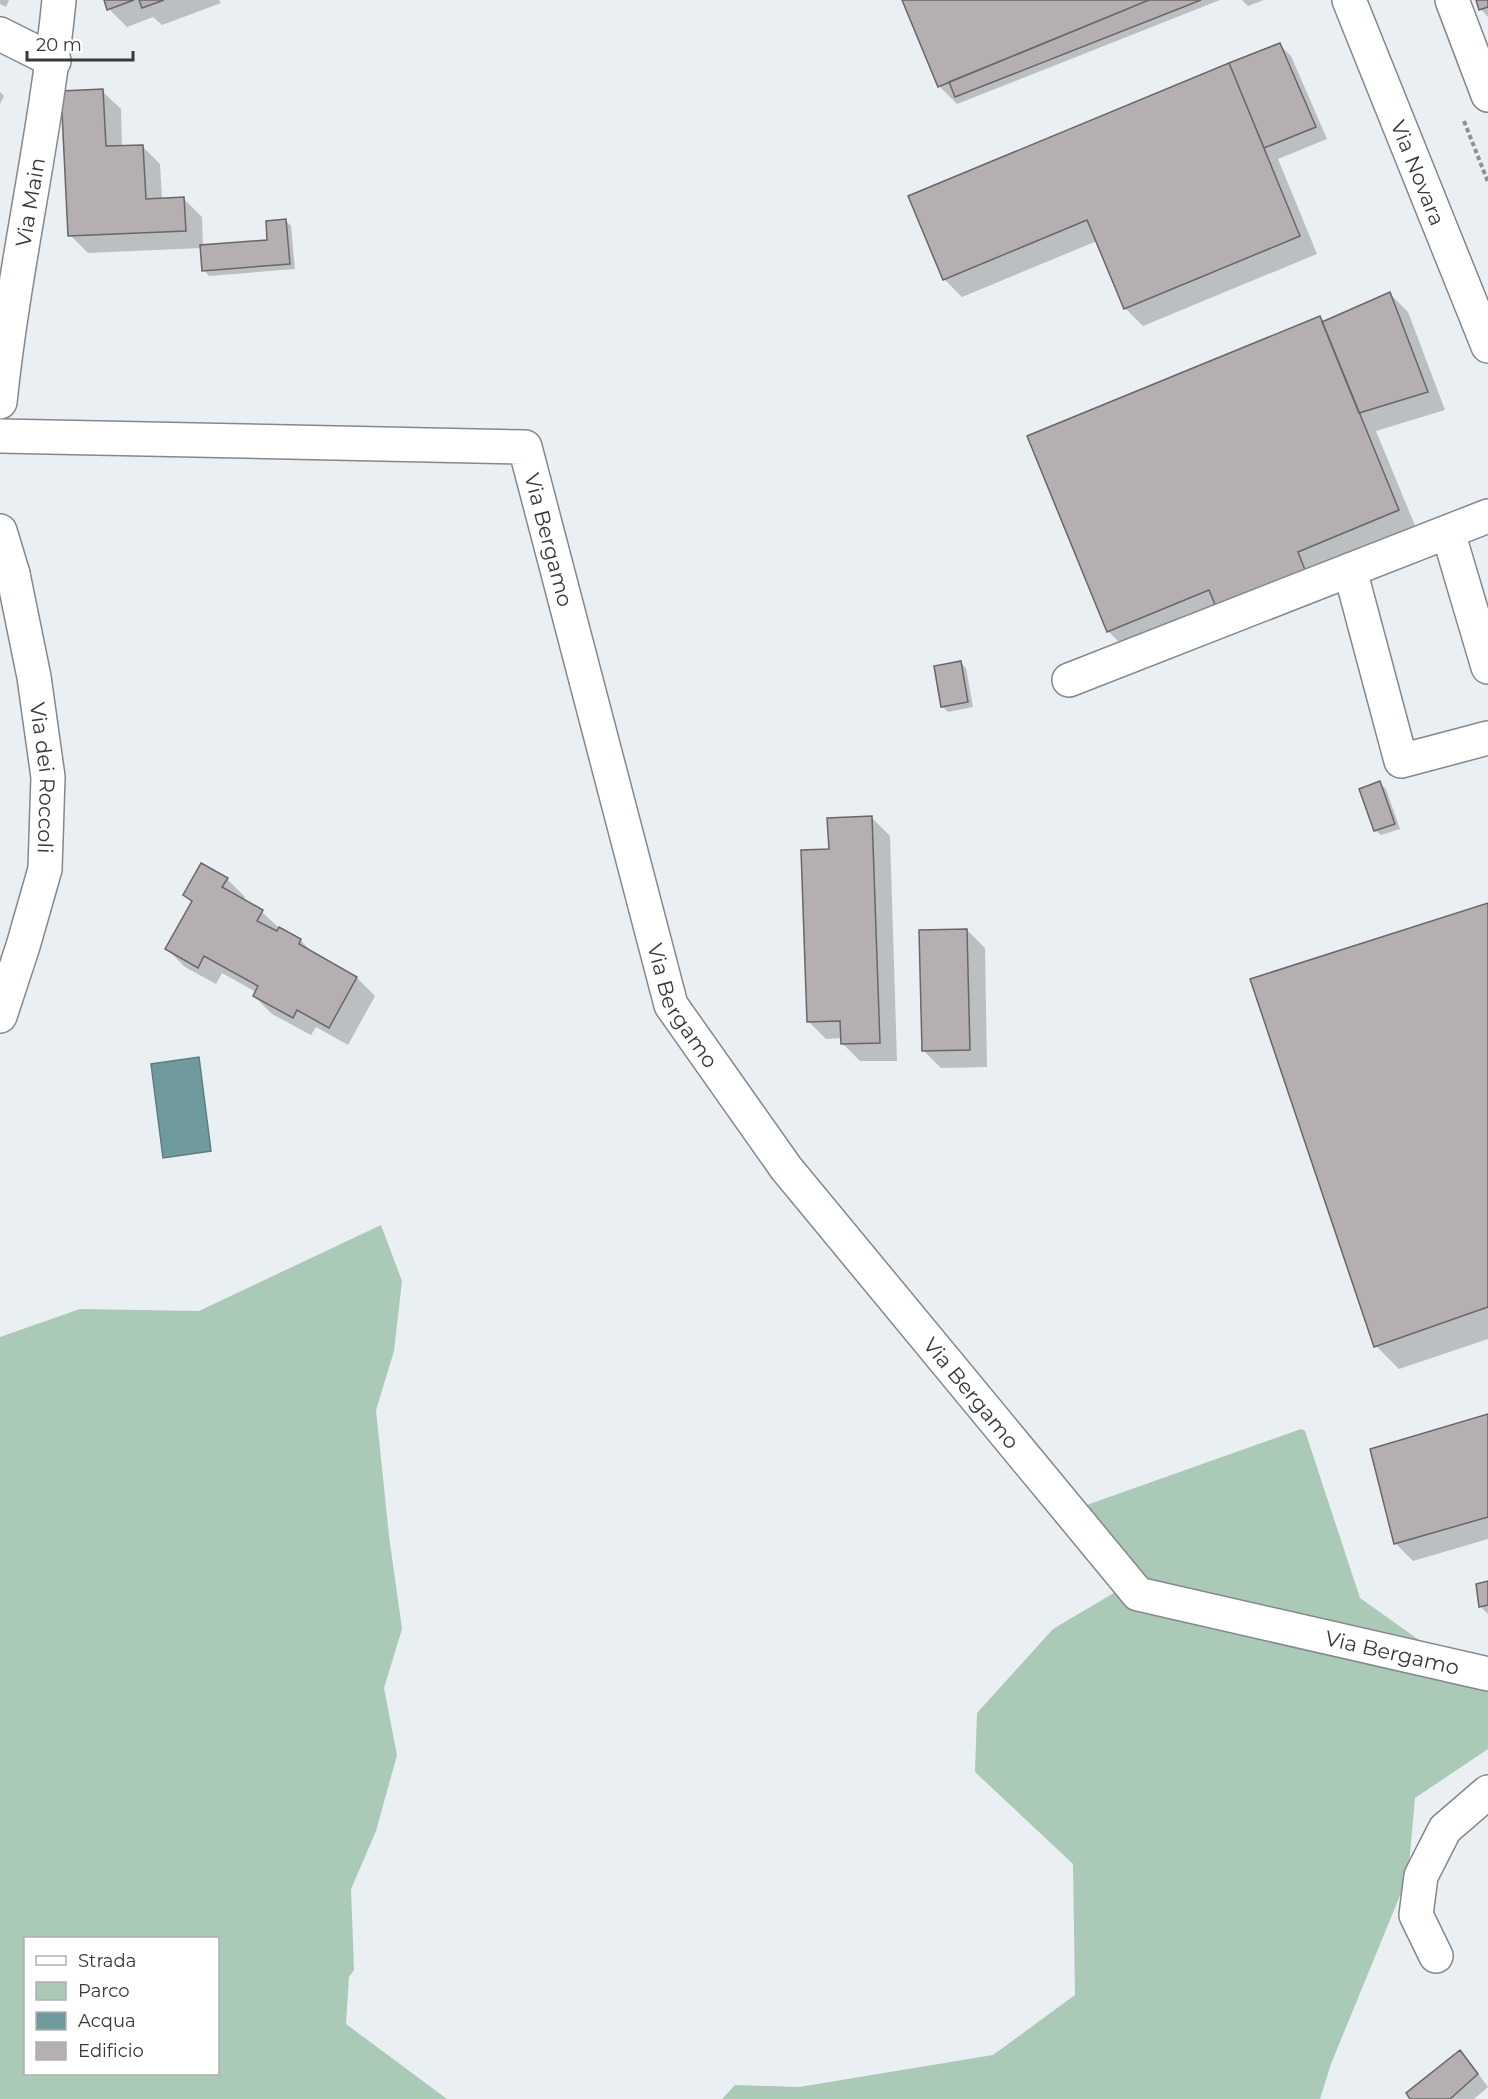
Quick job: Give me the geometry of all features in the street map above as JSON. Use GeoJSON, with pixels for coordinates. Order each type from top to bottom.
{"type":"FeatureCollection","features":[{"type":"Feature","properties":{"kind":"street","name":"Via Main"},"geometry":{"type":"LineString","coordinates":[[0,402],[15,279],[54,61],[59,0]]}},
{"type":"Feature","properties":{"kind":"street","name":"Via Novara"},"geometry":{"type":"LineString","coordinates":[[1349,0],[1488,346]]}},
{"type":"Feature","properties":{"kind":"street"},"geometry":{"type":"LineString","coordinates":[[1452,0],[1488,95]]}},
{"type":"Feature","properties":{"kind":"street"},"geometry":{"type":"LineString","coordinates":[[0,34],[54,61]]}},
{"type":"Feature","properties":{"kind":"street","name":"Via Bergamo"},"geometry":{"type":"LineString","coordinates":[[0,436],[525,447],[671,1005],[786,1168],[1138,1593],[1488,1674]]}},
{"type":"Feature","properties":{"kind":"street"},"geometry":{"type":"LineString","coordinates":[[1069,680],[1488,516]]}},
{"type":"Feature","properties":{"kind":"street"},"geometry":{"type":"LineString","coordinates":[[0,531],[6,573]]}},
{"type":"Feature","properties":{"kind":"street"},"geometry":{"type":"LineString","coordinates":[[1448,532],[1488,667]]}},
{"type":"Feature","properties":{"kind":"street"},"geometry":{"type":"LineString","coordinates":[[1350,570],[1401,761],[1488,738]]}},
{"type":"Feature","properties":{"kind":"street","name":"Via dei Roccoli"},"geometry":{"type":"LineString","coordinates":[[0,1016],[45,869],[48,788],[34,677],[6,573]]}},
{"type":"Feature","properties":{"kind":"street"},"geometry":{"type":"LineString","coordinates":[[1436,1956],[1416,1915],[1421,1876],[1445,1829],[1488,1792]]}},
{"type":"Feature","properties":{"kind":"green space"},"geometry":{"type":"Polygon","coordinates":[[[381,1225],[402,1281],[394,1351],[376,1410],[389,1536],[402,1629],[384,1688],[397,1755],[376,1831],[351,1889],[354,1970],[349,1977],[346,2024],[447,2099],[0,2099],[0,1337],[80,1309],[199,1311],[381,1225]]]}},
{"type":"Feature","properties":{"kind":"green space"},"geometry":{"type":"Polygon","coordinates":[[[1301,1429],[1305,1431],[1360,1598],[1488,1689],[1488,1749],[1415,1798],[1408,1876],[1331,2064],[1320,2099],[722,2099],[735,2085],[799,2087],[993,2055],[1075,1995],[1073,1864],[975,1772],[977,1713],[1053,1629],[1119,1590],[1067,1512],[1301,1429]]]}},
{"type":"Feature","properties":{"kind":"water"},"geometry":{"type":"Polygon","coordinates":[[[199,1057],[211,1151],[163,1158],[151,1064],[199,1057]]]}},
{"type":"Feature","properties":{"kind":"building"},"geometry":{"type":"Polygon","coordinates":[[[104,0],[134,0],[107,10],[104,0]]]}},
{"type":"Feature","properties":{"kind":"building"},"geometry":{"type":"Polygon","coordinates":[[[139,0],[164,0],[142,8],[139,0]]]}},
{"type":"Feature","properties":{"kind":"building"},"geometry":{"type":"Polygon","coordinates":[[[902,0],[1149,0],[938,87],[902,0]]]}},
{"type":"Feature","properties":{"kind":"building"},"geometry":{"type":"Polygon","coordinates":[[[1149,0],[1201,0],[955,97],[949,82],[1149,0]]]}},
{"type":"Feature","properties":{"kind":"building"},"geometry":{"type":"Polygon","coordinates":[[[1476,0],[1488,0],[1488,7],[1479,10],[1476,0]]]}},
{"type":"Feature","properties":{"kind":"building"},"geometry":{"type":"Polygon","coordinates":[[[1280,43],[1316,127],[1264,148],[1229,63],[1280,43]]]}},
{"type":"Feature","properties":{"kind":"building"},"geometry":{"type":"Polygon","coordinates":[[[1229,63],[1300,236],[1124,309],[1087,220],[943,280],[908,196],[1229,63]]]}},
{"type":"Feature","properties":{"kind":"building"},"geometry":{"type":"Polygon","coordinates":[[[103,89],[106,146],[143,145],[146,199],[184,197],[186,231],[68,236],[61,91],[103,89]]]}},
{"type":"Feature","properties":{"kind":"building"},"geometry":{"type":"Polygon","coordinates":[[[286,219],[290,264],[202,271],[200,245],[267,240],[266,221],[286,219]]]}},
{"type":"Feature","properties":{"kind":"building"},"geometry":{"type":"Polygon","coordinates":[[[1390,292],[1428,392],[1359,413],[1322,322],[1390,292]]]}},
{"type":"Feature","properties":{"kind":"building"},"geometry":{"type":"Polygon","coordinates":[[[1320,316],[1399,510],[1298,552],[1307,575],[1218,612],[1209,590],[1107,632],[1027,436],[1320,316]]]}},
{"type":"Feature","properties":{"kind":"building"},"geometry":{"type":"Polygon","coordinates":[[[961,661],[968,702],[941,707],[934,666],[961,661]]]}},
{"type":"Feature","properties":{"kind":"building"},"geometry":{"type":"Polygon","coordinates":[[[1380,781],[1395,824],[1374,831],[1359,789],[1380,781]]]}},
{"type":"Feature","properties":{"kind":"building"},"geometry":{"type":"Polygon","coordinates":[[[872,816],[880,1043],[841,1044],[840,1021],[807,1022],[801,850],[829,849],[827,818],[872,816]]]}},
{"type":"Feature","properties":{"kind":"building"},"geometry":{"type":"Polygon","coordinates":[[[201,863],[228,878],[222,887],[263,910],[257,921],[277,931],[279,927],[301,939],[299,944],[357,977],[329,1028],[297,1010],[293,1018],[253,996],[258,986],[204,956],[198,968],[165,949],[192,901],[183,895],[201,863]]]}},
{"type":"Feature","properties":{"kind":"building"},"geometry":{"type":"Polygon","coordinates":[[[1488,903],[1488,1307],[1374,1347],[1250,979],[1488,903]]]}},
{"type":"Feature","properties":{"kind":"building"},"geometry":{"type":"Polygon","coordinates":[[[967,929],[970,1050],[922,1051],[919,930],[967,929]]]}},
{"type":"Feature","properties":{"kind":"building"},"geometry":{"type":"Polygon","coordinates":[[[1488,1414],[1488,1517],[1394,1544],[1370,1449],[1488,1414]]]}},
{"type":"Feature","properties":{"kind":"building"},"geometry":{"type":"Polygon","coordinates":[[[1488,1581],[1488,1605],[1479,1607],[1476,1584],[1488,1581]]]}},
{"type":"Feature","properties":{"kind":"building"},"geometry":{"type":"Polygon","coordinates":[[[1460,2050],[1478,2074],[1450,2099],[1410,2099],[1406,2093],[1460,2050]]]}}]}
